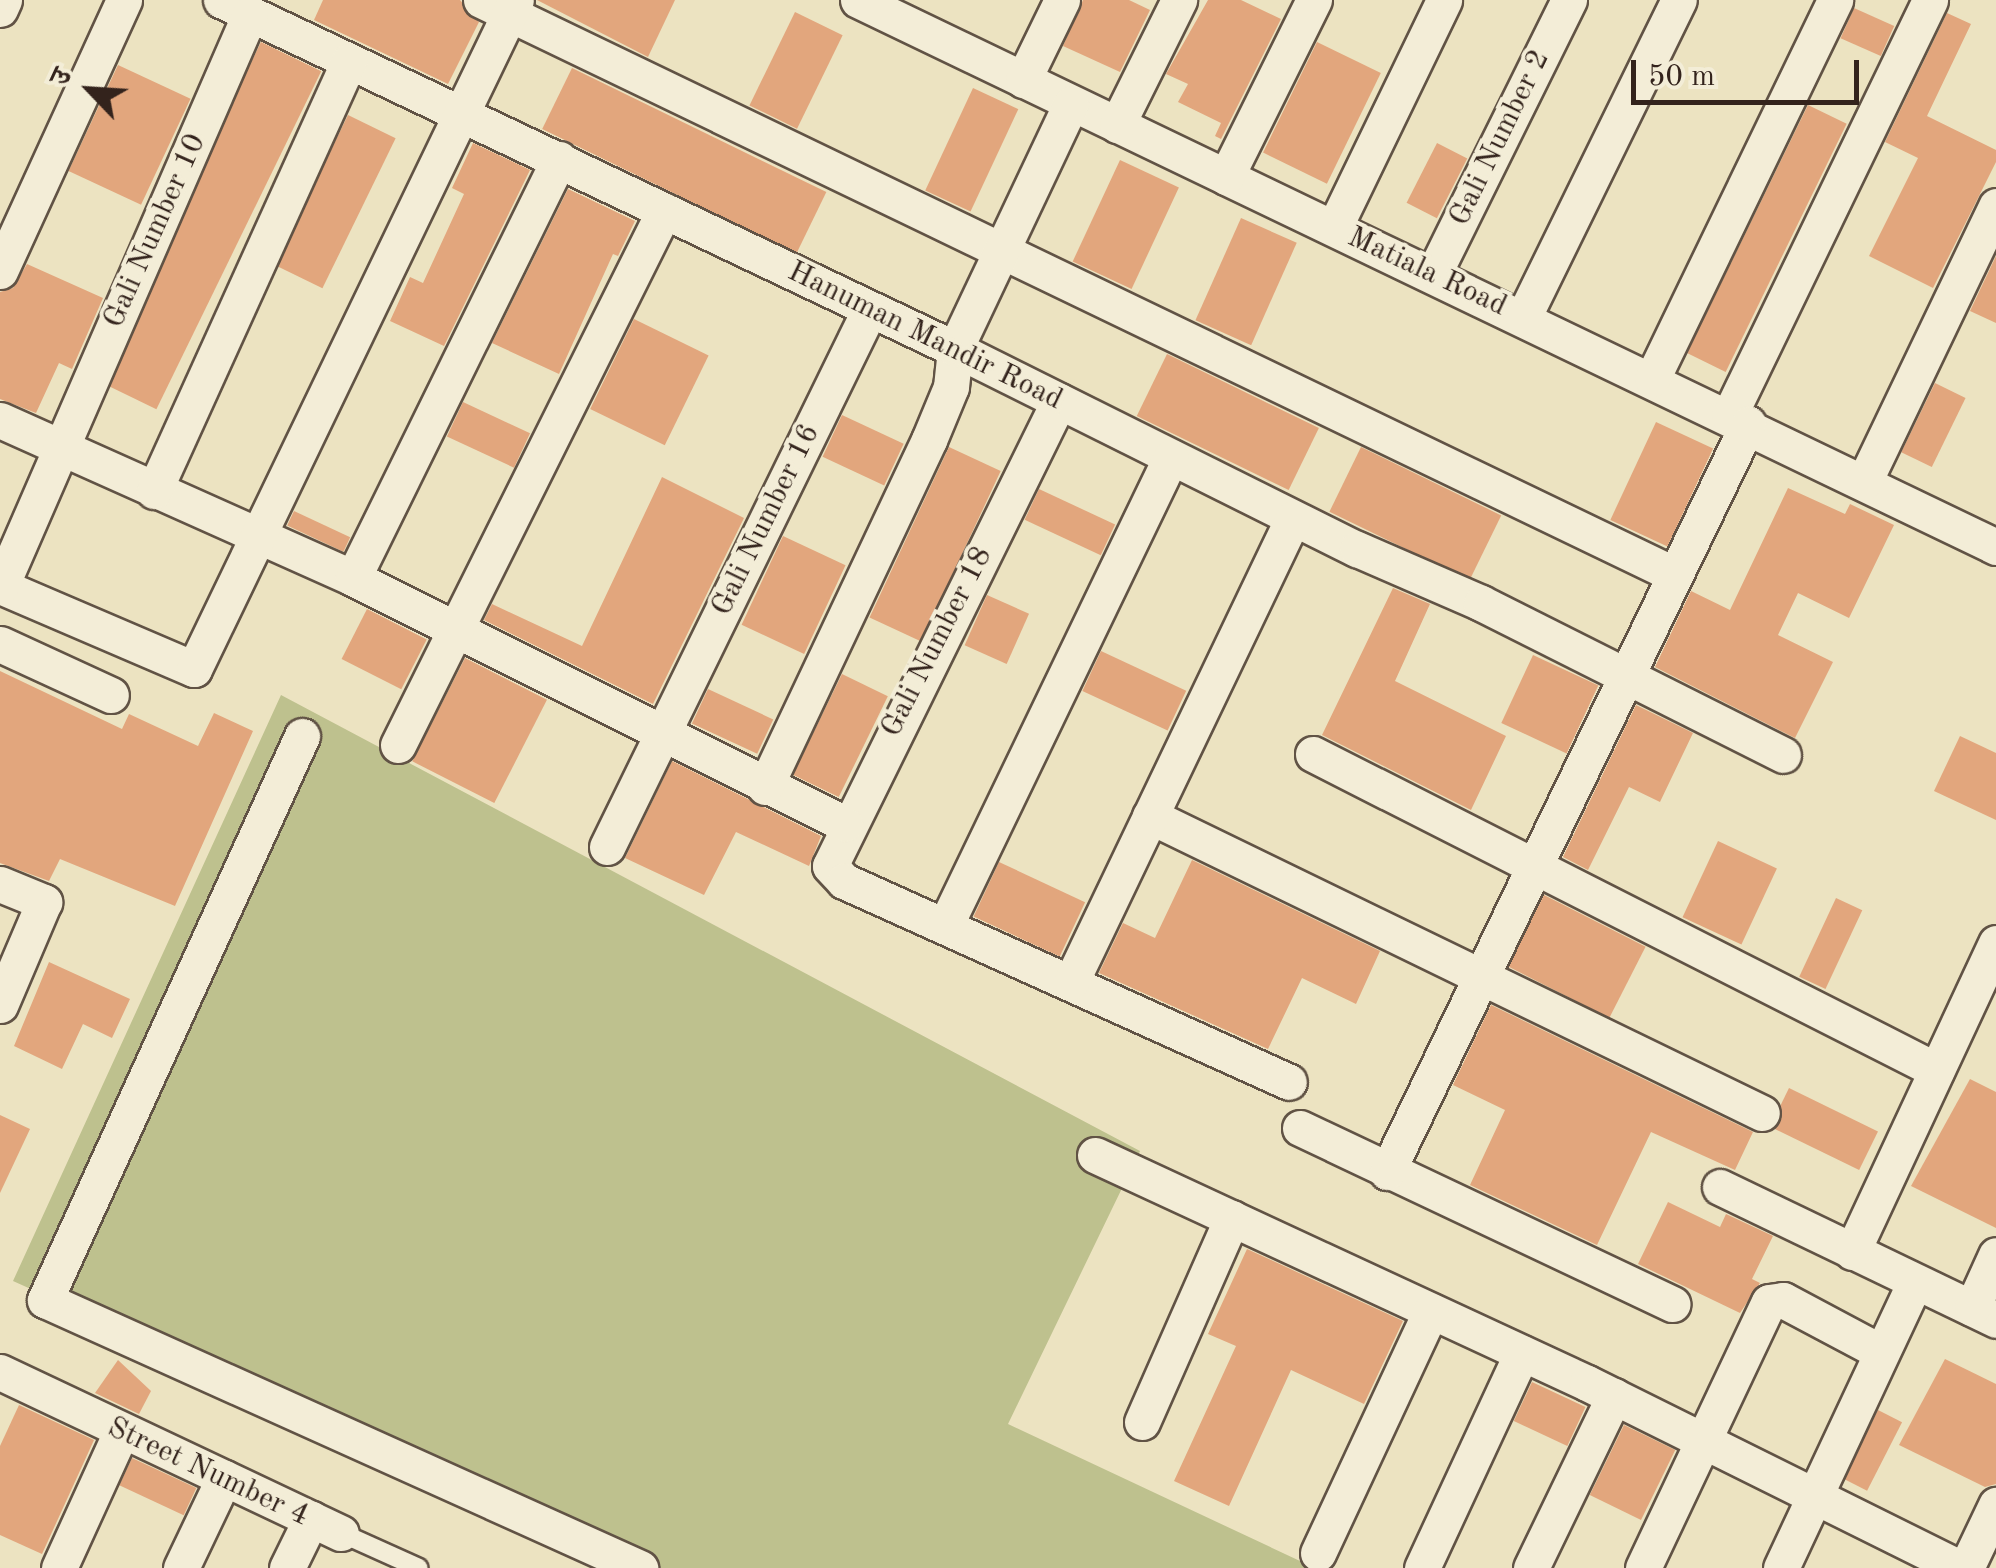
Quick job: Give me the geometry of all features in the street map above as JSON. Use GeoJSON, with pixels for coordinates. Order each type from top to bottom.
{"type":"FeatureCollection","features":[{"type":"Feature","properties":{"kind":"street"},"geometry":{"type":"LineString","coordinates":[[0,9],[4,0]]}},
{"type":"Feature","properties":{"kind":"street"},"geometry":{"type":"LineString","coordinates":[[0,271],[124,0]]}},
{"type":"Feature","properties":{"kind":"street","name":"Matiala Road"},"geometry":{"type":"LineString","coordinates":[[858,0],[1996,546]]}},
{"type":"Feature","properties":{"kind":"street"},"geometry":{"type":"LineString","coordinates":[[1023,80],[1062,0]]}},
{"type":"Feature","properties":{"kind":"street"},"geometry":{"type":"LineString","coordinates":[[1116,125],[1179,0]]}},
{"type":"Feature","properties":{"kind":"street"},"geometry":{"type":"LineString","coordinates":[[1226,177],[1314,0]]}},
{"type":"Feature","properties":{"kind":"street"},"geometry":{"type":"LineString","coordinates":[[1334,228],[1444,0]]}},
{"type":"Feature","properties":{"kind":"street","name":"Gali Number 2"},"geometry":{"type":"LineString","coordinates":[[1433,275],[1568,0]]}},
{"type":"Feature","properties":{"kind":"street"},"geometry":{"type":"LineString","coordinates":[[1522,318],[1679,0]]}},
{"type":"Feature","properties":{"kind":"street"},"geometry":{"type":"LineString","coordinates":[[1652,379],[1835,0]]}},
{"type":"Feature","properties":{"kind":"street"},"geometry":{"type":"LineString","coordinates":[[1387,1172],[1675,575],[1738,420],[1930,0]]}},
{"type":"Feature","properties":{"kind":"street"},"geometry":{"type":"LineString","coordinates":[[2,578],[192,670],[461,115],[502,4],[1000,254],[1675,575]]}},
{"type":"Feature","properties":{"kind":"street","name":"Hanuman Mandir Road"},"geometry":{"type":"LineString","coordinates":[[236,7],[955,348],[1293,518],[1628,675],[1783,754]]}},
{"type":"Feature","properties":{"kind":"street","name":"Gali Number 10"},"geometry":{"type":"LineString","coordinates":[[2,578],[59,448],[236,7]]}},
{"type":"Feature","properties":{"kind":"street"},"geometry":{"type":"LineString","coordinates":[[154,491],[349,61]]}},
{"type":"Feature","properties":{"kind":"street"},"geometry":{"type":"LineString","coordinates":[[766,787],[945,403],[955,348],[1072,104]]}},
{"type":"Feature","properties":{"kind":"street"},"geometry":{"type":"LineString","coordinates":[[353,578],[560,159]]}},
{"type":"Feature","properties":{"kind":"street"},"geometry":{"type":"LineString","coordinates":[[1864,482],[1996,206]]}},
{"type":"Feature","properties":{"kind":"street"},"geometry":{"type":"LineString","coordinates":[[398,745],[664,211]]}},
{"type":"Feature","properties":{"kind":"street","name":"Gali Number 16"},"geometry":{"type":"LineString","coordinates":[[607,846],[870,309]]}},
{"type":"Feature","properties":{"kind":"street","name":"Gali Number 18"},"geometry":{"type":"LineString","coordinates":[[946,924],[844,882],[830,858],[1058,401]]}},
{"type":"Feature","properties":{"kind":"street"},"geometry":{"type":"LineString","coordinates":[[0,420],[255,538],[353,578],[845,824]]}},
{"type":"Feature","properties":{"kind":"street"},"geometry":{"type":"LineString","coordinates":[[1171,457],[946,924],[1289,1082]]}},
{"type":"Feature","properties":{"kind":"street"},"geometry":{"type":"LineString","coordinates":[[1071,982],[1293,518]]}},
{"type":"Feature","properties":{"kind":"street"},"geometry":{"type":"LineString","coordinates":[[0,644],[111,695]]}},
{"type":"Feature","properties":{"kind":"street"},"geometry":{"type":"LineString","coordinates":[[302,736],[45,1300],[640,1568]]}},
{"type":"Feature","properties":{"kind":"street"},"geometry":{"type":"LineString","coordinates":[[1314,754],[1936,1070]]}},
{"type":"Feature","properties":{"kind":"street"},"geometry":{"type":"LineString","coordinates":[[1150,816],[1480,980],[1762,1113]]}},
{"type":"Feature","properties":{"kind":"street"},"geometry":{"type":"LineString","coordinates":[[0,884],[44,902],[0,1005]]}},
{"type":"Feature","properties":{"kind":"street"},"geometry":{"type":"LineString","coordinates":[[1852,1252],[1996,943]]}},
{"type":"Feature","properties":{"kind":"street"},"geometry":{"type":"LineString","coordinates":[[1300,1128],[1672,1304]]}},
{"type":"Feature","properties":{"kind":"street"},"geometry":{"type":"LineString","coordinates":[[1095,1155],[1614,1396],[1963,1568],[1996,1505]]}},
{"type":"Feature","properties":{"kind":"street"},"geometry":{"type":"LineString","coordinates":[[1720,1187],[1984,1314],[1996,1255]]}},
{"type":"Feature","properties":{"kind":"street"},"geometry":{"type":"LineString","coordinates":[[1142,1422],[1232,1218]]}},
{"type":"Feature","properties":{"kind":"street"},"geometry":{"type":"LineString","coordinates":[[1782,1568],[1915,1282]]}},
{"type":"Feature","properties":{"kind":"street"},"geometry":{"type":"LineString","coordinates":[[1642,1568],[1706,1442],[1769,1302],[1782,1300],[1882,1352]]}},
{"type":"Feature","properties":{"kind":"street"},"geometry":{"type":"LineString","coordinates":[[1318,1552],[1430,1310]]}},
{"type":"Feature","properties":{"kind":"street"},"geometry":{"type":"LineString","coordinates":[[1422,1568],[1522,1353]]}},
{"type":"Feature","properties":{"kind":"street","name":"Street Number 4"},"geometry":{"type":"LineString","coordinates":[[0,1372],[326,1526]]}},
{"type":"Feature","properties":{"kind":"street"},"geometry":{"type":"LineString","coordinates":[[1531,1568],[1614,1396]]}},
{"type":"Feature","properties":{"kind":"street"},"geometry":{"type":"LineString","coordinates":[[60,1568],[121,1432]]}},
{"type":"Feature","properties":{"kind":"street"},"geometry":{"type":"LineString","coordinates":[[181,1568],[224,1478]]}},
{"type":"Feature","properties":{"kind":"street"},"geometry":{"type":"LineString","coordinates":[[288,1568],[326,1526]]}},
{"type":"Feature","properties":{"kind":"lane","name":"Street Number 4"},"geometry":{"type":"LineString","coordinates":[[326,1526],[410,1566]]}},
{"type":"Feature","properties":{"kind":"green space"},"geometry":{"type":"Polygon","coordinates":[[[281,695],[1140,1151],[1008,1424],[1315,1568],[651,1568],[13,1281],[281,695]]]}},
{"type":"Feature","properties":{"kind":"building"},"geometry":{"type":"Polygon","coordinates":[[[323,0],[460,0],[479,22],[448,84],[314,20],[323,0]]]}},
{"type":"Feature","properties":{"kind":"building"},"geometry":{"type":"Polygon","coordinates":[[[537,0],[675,0],[648,57],[537,0]]]}},
{"type":"Feature","properties":{"kind":"building"},"geometry":{"type":"Polygon","coordinates":[[[1083,0],[1129,0],[1150,10],[1120,72],[1063,46],[1083,0]]]}},
{"type":"Feature","properties":{"kind":"building"},"geometry":{"type":"Polygon","coordinates":[[[1208,0],[1241,0],[1281,19],[1221,139],[1215,136],[1221,123],[1178,102],[1188,84],[1166,74],[1208,0]]]}},
{"type":"Feature","properties":{"kind":"building"},"geometry":{"type":"Polygon","coordinates":[[[1854,8],[1894,26],[1881,56],[1841,38],[1854,8]]]}},
{"type":"Feature","properties":{"kind":"building"},"geometry":{"type":"Polygon","coordinates":[[[795,12],[843,35],[797,129],[749,105],[795,12]]]}},
{"type":"Feature","properties":{"kind":"building"},"geometry":{"type":"Polygon","coordinates":[[[1947,13],[1971,24],[1927,116],[1996,150],[1996,162],[1933,288],[1869,256],[1918,158],[1885,142],[1947,13]]]}},
{"type":"Feature","properties":{"kind":"building"},"geometry":{"type":"Polygon","coordinates":[[[261,42],[321,71],[156,409],[96,380],[261,42]]]}},
{"type":"Feature","properties":{"kind":"building"},"geometry":{"type":"Polygon","coordinates":[[[1317,42],[1381,73],[1327,184],[1263,153],[1317,42]]]}},
{"type":"Feature","properties":{"kind":"building"},"geometry":{"type":"Polygon","coordinates":[[[118,65],[191,99],[141,205],[69,171],[118,65]]]}},
{"type":"Feature","properties":{"kind":"building"},"geometry":{"type":"Polygon","coordinates":[[[572,68],[826,192],[797,253],[542,129],[572,68]]]}},
{"type":"Feature","properties":{"kind":"building"},"geometry":{"type":"Polygon","coordinates":[[[973,88],[1018,109],[971,212],[925,190],[973,88]]]}},
{"type":"Feature","properties":{"kind":"building"},"geometry":{"type":"Polygon","coordinates":[[[1808,105],[1847,124],[1726,372],[1687,353],[1808,105]]]}},
{"type":"Feature","properties":{"kind":"building"},"geometry":{"type":"Polygon","coordinates":[[[348,115],[396,138],[322,288],[275,265],[348,115]]]}},
{"type":"Feature","properties":{"kind":"building"},"geometry":{"type":"Polygon","coordinates":[[[473,143],[530,170],[444,346],[390,321],[410,277],[423,283],[464,194],[452,188],[473,143]]]}},
{"type":"Feature","properties":{"kind":"building"},"geometry":{"type":"Polygon","coordinates":[[[1437,143],[1467,158],[1437,218],[1407,203],[1437,143]]]}},
{"type":"Feature","properties":{"kind":"building"},"geometry":{"type":"Polygon","coordinates":[[[1120,160],[1179,187],[1132,289],[1073,262],[1120,160]]]}},
{"type":"Feature","properties":{"kind":"building"},"geometry":{"type":"Polygon","coordinates":[[[568,189],[635,221],[618,256],[613,254],[559,374],[492,343],[568,189]]]}},
{"type":"Feature","properties":{"kind":"building"},"geometry":{"type":"Polygon","coordinates":[[[1241,218],[1297,243],[1251,345],[1195,320],[1241,218]]]}},
{"type":"Feature","properties":{"kind":"building"},"geometry":{"type":"Polygon","coordinates":[[[1996,256],[1996,323],[1970,311],[1996,256]]]}},
{"type":"Feature","properties":{"kind":"building"},"geometry":{"type":"Polygon","coordinates":[[[27,264],[103,298],[72,369],[59,363],[36,413],[0,399],[0,292],[13,288],[27,264]]]}},
{"type":"Feature","properties":{"kind":"building"},"geometry":{"type":"Polygon","coordinates":[[[634,319],[709,355],[665,445],[590,409],[634,319]]]}},
{"type":"Feature","properties":{"kind":"building"},"geometry":{"type":"Polygon","coordinates":[[[1167,354],[1319,428],[1289,490],[1137,416],[1167,354]]]}},
{"type":"Feature","properties":{"kind":"building"},"geometry":{"type":"Polygon","coordinates":[[[1935,383],[1966,398],[1932,467],[1901,452],[1935,383]]]}},
{"type":"Feature","properties":{"kind":"building"},"geometry":{"type":"Polygon","coordinates":[[[463,402],[530,433],[514,468],[447,436],[463,402]]]}},
{"type":"Feature","properties":{"kind":"building"},"geometry":{"type":"Polygon","coordinates":[[[842,415],[904,444],[884,485],[823,457],[842,415]]]}},
{"type":"Feature","properties":{"kind":"building"},"geometry":{"type":"Polygon","coordinates":[[[1656,422],[1713,449],[1667,547],[1610,520],[1656,422]]]}},
{"type":"Feature","properties":{"kind":"building"},"geometry":{"type":"Polygon","coordinates":[[[949,447],[1001,471],[921,641],[870,617],[949,447]]]}},
{"type":"Feature","properties":{"kind":"building"},"geometry":{"type":"Polygon","coordinates":[[[1361,447],[1501,515],[1470,580],[1329,512],[1361,447]]]}},
{"type":"Feature","properties":{"kind":"building"},"geometry":{"type":"Polygon","coordinates":[[[662,477],[744,518],[653,704],[484,620],[492,604],[582,646],[662,477]]]}},
{"type":"Feature","properties":{"kind":"building"},"geometry":{"type":"Polygon","coordinates":[[[1788,488],[1845,514],[1850,504],[1894,525],[1849,618],[1798,593],[1778,635],[1833,662],[1795,738],[1655,667],[1691,591],[1730,610],[1788,488]]]}},
{"type":"Feature","properties":{"kind":"building"},"geometry":{"type":"Polygon","coordinates":[[[1039,489],[1115,524],[1101,555],[1025,520],[1039,489]]]}},
{"type":"Feature","properties":{"kind":"building"},"geometry":{"type":"Polygon","coordinates":[[[294,511],[350,537],[343,552],[287,526],[294,511]]]}},
{"type":"Feature","properties":{"kind":"building"},"geometry":{"type":"Polygon","coordinates":[[[783,536],[846,565],[804,654],[742,625],[783,536]]]}},
{"type":"Feature","properties":{"kind":"building"},"geometry":{"type":"Polygon","coordinates":[[[1393,588],[1430,604],[1395,681],[1506,736],[1471,810],[1322,735],[1393,588]]]}},
{"type":"Feature","properties":{"kind":"building"},"geometry":{"type":"Polygon","coordinates":[[[987,595],[1029,614],[1007,664],[965,645],[987,595]]]}},
{"type":"Feature","properties":{"kind":"building"},"geometry":{"type":"Polygon","coordinates":[[[367,609],[427,639],[401,689],[342,659],[367,609]]]}},
{"type":"Feature","properties":{"kind":"building"},"geometry":{"type":"Polygon","coordinates":[[[1101,651],[1186,691],[1168,731],[1082,691],[1101,651]]]}},
{"type":"Feature","properties":{"kind":"building"},"geometry":{"type":"Polygon","coordinates":[[[1533,655],[1598,685],[1567,753],[1501,723],[1533,655]]]}},
{"type":"Feature","properties":{"kind":"building"},"geometry":{"type":"Polygon","coordinates":[[[465,658],[547,700],[494,803],[412,761],[465,658]]]}},
{"type":"Feature","properties":{"kind":"building"},"geometry":{"type":"Polygon","coordinates":[[[0,671],[122,729],[129,714],[198,746],[214,713],[253,731],[175,906],[60,859],[49,881],[0,863],[0,671]]]}},
{"type":"Feature","properties":{"kind":"building"},"geometry":{"type":"Polygon","coordinates":[[[842,674],[888,696],[839,797],[793,775],[842,674]]]}},
{"type":"Feature","properties":{"kind":"building"},"geometry":{"type":"Polygon","coordinates":[[[708,689],[773,719],[757,754],[692,723],[708,689]]]}},
{"type":"Feature","properties":{"kind":"building"},"geometry":{"type":"Polygon","coordinates":[[[1636,705],[1693,733],[1660,802],[1629,787],[1588,870],[1563,857],[1636,705]]]}},
{"type":"Feature","properties":{"kind":"building"},"geometry":{"type":"Polygon","coordinates":[[[1960,736],[1996,753],[1996,820],[1934,791],[1960,736]]]}},
{"type":"Feature","properties":{"kind":"building"},"geometry":{"type":"Polygon","coordinates":[[[672,761],[821,836],[809,866],[736,832],[704,895],[625,858],[672,761]]]}},
{"type":"Feature","properties":{"kind":"building"},"geometry":{"type":"Polygon","coordinates":[[[1718,841],[1777,868],[1741,945],[1683,917],[1718,841]]]}},
{"type":"Feature","properties":{"kind":"building"},"geometry":{"type":"Polygon","coordinates":[[[1192,860],[1380,951],[1356,1004],[1302,978],[1268,1049],[1099,973],[1123,923],[1155,938],[1192,860]]]}},
{"type":"Feature","properties":{"kind":"building"},"geometry":{"type":"Polygon","coordinates":[[[999,862],[1085,902],[1060,957],[974,916],[999,862]]]}},
{"type":"Feature","properties":{"kind":"building"},"geometry":{"type":"Polygon","coordinates":[[[1544,895],[1646,947],[1609,1018],[1508,966],[1544,895]]]}},
{"type":"Feature","properties":{"kind":"building"},"geometry":{"type":"Polygon","coordinates":[[[1836,898],[1862,910],[1826,989],[1799,977],[1836,898]]]}},
{"type":"Feature","properties":{"kind":"building"},"geometry":{"type":"Polygon","coordinates":[[[49,962],[130,999],[112,1038],[83,1024],[62,1069],[14,1046],[49,962]]]}},
{"type":"Feature","properties":{"kind":"building"},"geometry":{"type":"Polygon","coordinates":[[[1491,1005],[1753,1132],[1735,1170],[1651,1132],[1597,1245],[1470,1185],[1505,1110],[1453,1085],[1491,1005]]]}},
{"type":"Feature","properties":{"kind":"building"},"geometry":{"type":"Polygon","coordinates":[[[1970,1079],[1996,1092],[1996,1228],[1911,1186],[1970,1079]]]}},
{"type":"Feature","properties":{"kind":"building"},"geometry":{"type":"Polygon","coordinates":[[[1789,1088],[1878,1131],[1859,1170],[1770,1127],[1789,1088]]]}},
{"type":"Feature","properties":{"kind":"building"},"geometry":{"type":"Polygon","coordinates":[[[0,1115],[30,1129],[0,1193],[0,1115]]]}},
{"type":"Feature","properties":{"kind":"building"},"geometry":{"type":"Polygon","coordinates":[[[1668,1202],[1720,1227],[1726,1214],[1773,1236],[1752,1279],[1760,1283],[1740,1313],[1638,1264],[1668,1202]]]}},
{"type":"Feature","properties":{"kind":"building"},"geometry":{"type":"Polygon","coordinates":[[[1247,1249],[1403,1321],[1364,1404],[1291,1370],[1229,1506],[1174,1481],[1236,1346],[1208,1334],[1247,1249]]]}},
{"type":"Feature","properties":{"kind":"building"},"geometry":{"type":"Polygon","coordinates":[[[1945,1359],[1996,1384],[1996,1484],[1985,1487],[1899,1445],[1945,1359]]]}},
{"type":"Feature","properties":{"kind":"building"},"geometry":{"type":"Polygon","coordinates":[[[118,1360],[151,1391],[139,1414],[95,1393],[118,1360]]]}},
{"type":"Feature","properties":{"kind":"building"},"geometry":{"type":"Polygon","coordinates":[[[1532,1382],[1585,1407],[1567,1446],[1514,1421],[1532,1382]]]}},
{"type":"Feature","properties":{"kind":"building"},"geometry":{"type":"Polygon","coordinates":[[[19,1405],[94,1440],[42,1554],[0,1535],[0,1446],[19,1405]]]}},
{"type":"Feature","properties":{"kind":"building"},"geometry":{"type":"Polygon","coordinates":[[[1878,1410],[1902,1422],[1867,1491],[1843,1479],[1878,1410]]]}},
{"type":"Feature","properties":{"kind":"building"},"geometry":{"type":"Polygon","coordinates":[[[1624,1425],[1675,1450],[1641,1520],[1590,1495],[1624,1425]]]}},
{"type":"Feature","properties":{"kind":"building"},"geometry":{"type":"Polygon","coordinates":[[[132,1458],[196,1488],[184,1515],[119,1485],[132,1458]]]}}]}
